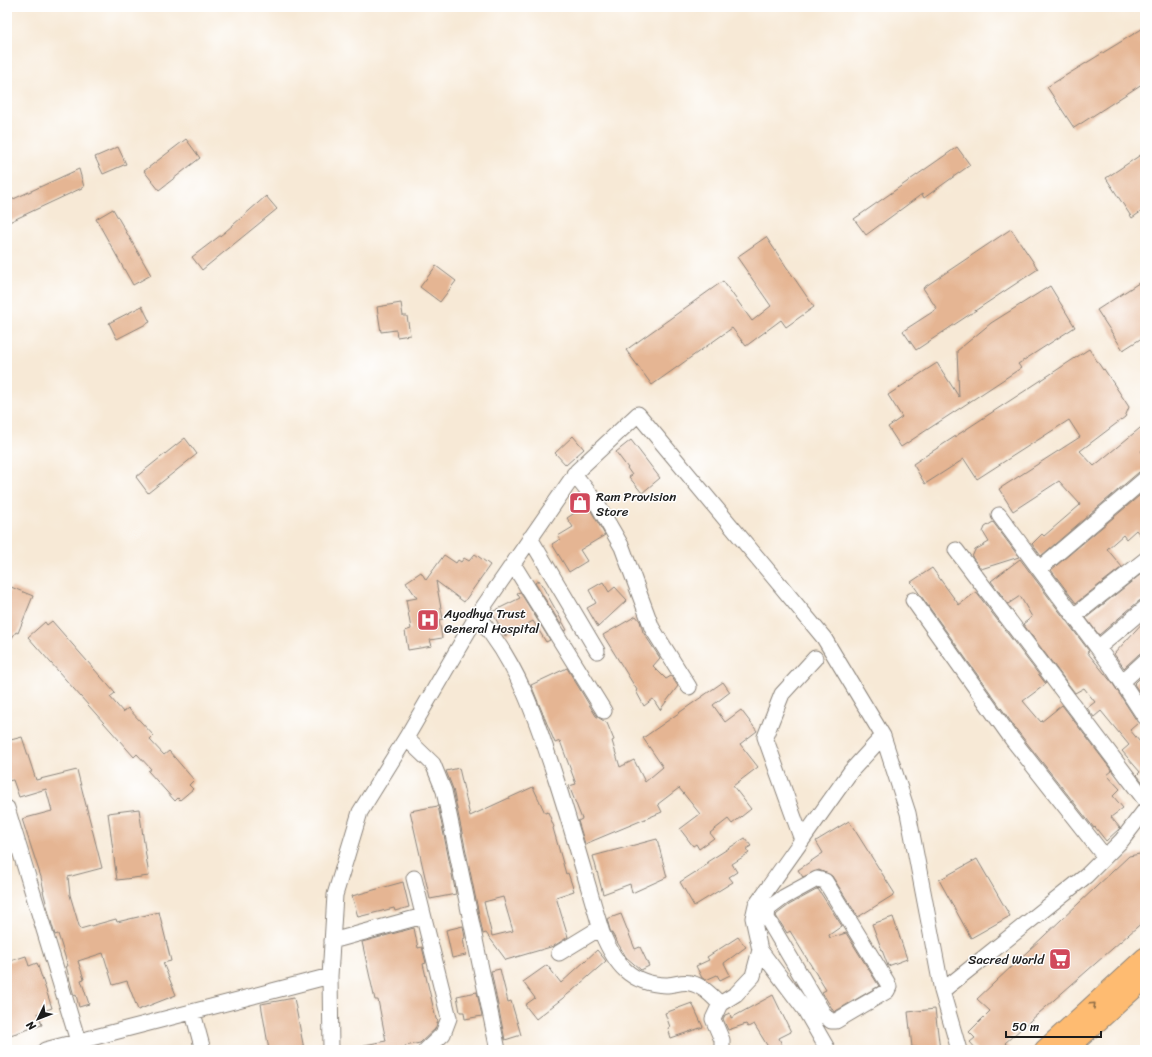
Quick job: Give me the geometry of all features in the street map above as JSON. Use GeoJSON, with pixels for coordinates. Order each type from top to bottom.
{"type":"FeatureCollection","features":[{"type":"Feature","properties":{"kind":"main road"},"geometry":{"type":"LineString","coordinates":[[1044,1050],[1145,956]]}},
{"type":"Feature","properties":{"kind":"main road"},"geometry":{"type":"LineString","coordinates":[[1067,1050],[1145,979]]}},
{"type":"Feature","properties":{"kind":"street"},"geometry":{"type":"LineString","coordinates":[[331,1050],[330,976],[334,895],[360,812],[406,738],[477,616],[574,474],[638,414],[824,638],[883,736],[908,813],[942,991],[959,1050]]}},
{"type":"Feature","properties":{"kind":"street"},"geometry":{"type":"LineString","coordinates":[[574,474],[596,502],[622,547],[652,628],[689,687]]}},
{"type":"Feature","properties":{"kind":"street"},"geometry":{"type":"LineString","coordinates":[[1039,570],[1145,478]]}},
{"type":"Feature","properties":{"kind":"street"},"geometry":{"type":"LineString","coordinates":[[999,515],[1098,648],[1145,717]]}},
{"type":"Feature","properties":{"kind":"street"},"geometry":{"type":"LineString","coordinates":[[530,538],[597,651]]}},
{"type":"Feature","properties":{"kind":"street"},"geometry":{"type":"LineString","coordinates":[[956,550],[1145,800]]}},
{"type":"Feature","properties":{"kind":"street"},"geometry":{"type":"LineString","coordinates":[[1074,616],[1145,560]]}},
{"type":"Feature","properties":{"kind":"street"},"geometry":{"type":"LineString","coordinates":[[513,564],[604,711]]}},
{"type":"Feature","properties":{"kind":"street"},"geometry":{"type":"LineString","coordinates":[[913,600],[1012,739],[1105,857]]}},
{"type":"Feature","properties":{"kind":"street"},"geometry":{"type":"LineString","coordinates":[[1098,648],[1145,608]]}},
{"type":"Feature","properties":{"kind":"street"},"geometry":{"type":"LineString","coordinates":[[477,616],[494,636],[513,666],[536,719],[561,796],[600,928],[610,953],[626,971],[649,984],[672,985],[690,982],[706,991],[720,1004]]}},
{"type":"Feature","properties":{"kind":"street"},"geometry":{"type":"LineString","coordinates":[[802,840],[766,737],[782,694],[815,658]]}},
{"type":"Feature","properties":{"kind":"street"},"geometry":{"type":"LineString","coordinates":[[1122,682],[1145,661]]}},
{"type":"Feature","properties":{"kind":"street"},"geometry":{"type":"LineString","coordinates":[[828,1050],[805,1010],[760,950],[753,918],[756,905],[851,771],[883,736]]}},
{"type":"Feature","properties":{"kind":"street"},"geometry":{"type":"LineString","coordinates":[[406,738],[433,764],[444,791],[498,1050]]}},
{"type":"Feature","properties":{"kind":"street"},"geometry":{"type":"LineString","coordinates":[[7,808],[78,1041]]}},
{"type":"Feature","properties":{"kind":"street"},"geometry":{"type":"LineString","coordinates":[[942,991],[1086,876],[1122,840],[1145,810]]}},
{"type":"Feature","properties":{"kind":"street"},"geometry":{"type":"LineString","coordinates":[[414,878],[449,1018],[443,1034],[426,1050]]}},
{"type":"Feature","properties":{"kind":"street"},"geometry":{"type":"LineString","coordinates":[[756,905],[767,918],[826,1016],[831,1021],[836,1022],[887,991],[889,987],[887,982],[825,881],[817,879],[784,897],[768,909],[767,918]]}},
{"type":"Feature","properties":{"kind":"street"},"geometry":{"type":"LineString","coordinates":[[332,941],[423,916]]}},
{"type":"Feature","properties":{"kind":"street"},"geometry":{"type":"LineString","coordinates":[[559,953],[600,928]]}},
{"type":"Feature","properties":{"kind":"street"},"geometry":{"type":"LineString","coordinates":[[722,1050],[722,1040],[713,1019],[720,1004],[736,994],[753,976],[760,950]]}},
{"type":"Feature","properties":{"kind":"street"},"geometry":{"type":"LineString","coordinates":[[45,1050],[193,1013],[330,976]]}},
{"type":"Feature","properties":{"kind":"street"},"geometry":{"type":"LineString","coordinates":[[193,1013],[203,1050]]}},
{"type":"Feature","properties":{"kind":"building"},"geometry":{"type":"Polygon","coordinates":[[[1145,27],[1145,82],[1074,128],[1047,87],[1145,27]]]}},
{"type":"Feature","properties":{"kind":"building"},"geometry":{"type":"Polygon","coordinates":[[[186,139],[200,158],[159,190],[144,171],[186,139]]]}},
{"type":"Feature","properties":{"kind":"building"},"geometry":{"type":"Polygon","coordinates":[[[118,147],[126,164],[103,174],[95,157],[118,147]]]}},
{"type":"Feature","properties":{"kind":"building"},"geometry":{"type":"Polygon","coordinates":[[[957,147],[970,165],[924,198],[922,194],[866,235],[854,219],[957,147]]]}},
{"type":"Feature","properties":{"kind":"building"},"geometry":{"type":"Polygon","coordinates":[[[1145,152],[1145,209],[1132,218],[1106,178],[1145,152]]]}},
{"type":"Feature","properties":{"kind":"building"},"geometry":{"type":"Polygon","coordinates":[[[79,169],[84,187],[7,223],[7,202],[79,169]]]}},
{"type":"Feature","properties":{"kind":"building"},"geometry":{"type":"Polygon","coordinates":[[[266,196],[277,209],[202,270],[192,257],[225,232],[266,196]]]}},
{"type":"Feature","properties":{"kind":"building"},"geometry":{"type":"Polygon","coordinates":[[[113,209],[151,275],[133,285],[96,219],[113,209]]]}},
{"type":"Feature","properties":{"kind":"building"},"geometry":{"type":"Polygon","coordinates":[[[1011,229],[1038,269],[916,350],[903,331],[937,309],[923,288],[1011,229]]]}},
{"type":"Feature","properties":{"kind":"building"},"geometry":{"type":"Polygon","coordinates":[[[766,237],[814,307],[786,327],[781,320],[746,346],[732,328],[652,385],[626,350],[723,281],[752,321],[771,306],[737,257],[766,237]]]}},
{"type":"Feature","properties":{"kind":"building"},"geometry":{"type":"Polygon","coordinates":[[[436,266],[456,281],[440,302],[420,287],[436,266]]]}},
{"type":"Feature","properties":{"kind":"building"},"geometry":{"type":"Polygon","coordinates":[[[1145,279],[1145,336],[1123,350],[1097,310],[1145,279]]]}},
{"type":"Feature","properties":{"kind":"building"},"geometry":{"type":"Polygon","coordinates":[[[1050,286],[1075,327],[1018,364],[1021,368],[901,447],[888,427],[902,417],[888,395],[937,363],[959,397],[957,351],[991,323],[1050,286]]]}},
{"type":"Feature","properties":{"kind":"building"},"geometry":{"type":"Polygon","coordinates":[[[401,303],[403,316],[407,316],[410,335],[397,337],[396,330],[381,332],[377,307],[401,303]]]}},
{"type":"Feature","properties":{"kind":"building"},"geometry":{"type":"Polygon","coordinates":[[[142,306],[150,322],[117,339],[109,323],[142,306]]]}},
{"type":"Feature","properties":{"kind":"building"},"geometry":{"type":"Polygon","coordinates":[[[1089,349],[1129,407],[1125,417],[1080,451],[1094,466],[1145,424],[1145,447],[1141,451],[1145,456],[1145,470],[1139,472],[1041,556],[1032,544],[1042,534],[1044,536],[1080,505],[1079,503],[1059,481],[1013,511],[999,489],[1080,437],[1069,420],[977,479],[964,459],[925,484],[913,464],[1089,349]]]}},
{"type":"Feature","properties":{"kind":"building"},"geometry":{"type":"Polygon","coordinates":[[[573,436],[584,449],[566,465],[555,453],[573,436]]]}},
{"type":"Feature","properties":{"kind":"building"},"geometry":{"type":"Polygon","coordinates":[[[185,438],[197,454],[148,493],[136,477],[185,438]]]}},
{"type":"Feature","properties":{"kind":"building"},"geometry":{"type":"Polygon","coordinates":[[[631,440],[660,478],[642,493],[629,477],[632,475],[616,452],[631,440]]]}},
{"type":"Feature","properties":{"kind":"building"},"geometry":{"type":"Polygon","coordinates":[[[1145,491],[1145,541],[1136,530],[1126,539],[1123,535],[1107,549],[1122,567],[1076,603],[1051,570],[1145,491]]]}},
{"type":"Feature","properties":{"kind":"building"},"geometry":{"type":"Polygon","coordinates":[[[582,508],[584,512],[590,509],[605,535],[580,550],[587,561],[569,572],[552,544],[560,539],[558,536],[573,527],[567,518],[582,508]]]}},
{"type":"Feature","properties":{"kind":"building"},"geometry":{"type":"Polygon","coordinates":[[[993,522],[1019,557],[981,569],[972,557],[975,550],[989,542],[983,532],[985,527],[993,522]]]}},
{"type":"Feature","properties":{"kind":"building"},"geometry":{"type":"Polygon","coordinates":[[[475,554],[490,565],[464,602],[436,581],[443,619],[439,620],[442,638],[430,640],[432,646],[408,650],[405,631],[411,629],[406,600],[417,598],[406,582],[421,572],[426,580],[444,555],[456,563],[458,560],[461,562],[464,558],[469,561],[475,554]]]}},
{"type":"Feature","properties":{"kind":"building"},"geometry":{"type":"Polygon","coordinates":[[[1020,559],[1089,651],[1087,652],[1113,684],[1138,723],[1130,730],[1145,748],[1145,785],[1137,775],[1140,772],[1122,751],[1129,745],[1101,711],[1094,717],[1087,708],[1095,702],[1084,688],[1075,693],[1023,624],[1032,617],[1020,596],[1008,604],[991,581],[1020,559]]]}},
{"type":"Feature","properties":{"kind":"building"},"geometry":{"type":"Polygon","coordinates":[[[932,568],[959,605],[976,592],[1046,684],[1023,701],[1041,722],[1062,705],[1112,771],[1107,775],[1120,789],[1113,796],[1123,808],[1111,817],[1120,828],[1106,841],[1019,733],[911,582],[932,568]]]}},
{"type":"Feature","properties":{"kind":"building"},"geometry":{"type":"Polygon","coordinates":[[[1145,571],[1145,599],[1139,601],[1099,635],[1086,618],[1145,571]]]}},
{"type":"Feature","properties":{"kind":"building"},"geometry":{"type":"Polygon","coordinates":[[[539,580],[567,630],[565,631],[535,583],[539,580]]]}},
{"type":"Feature","properties":{"kind":"building"},"geometry":{"type":"Polygon","coordinates":[[[603,582],[609,592],[615,587],[627,600],[598,627],[587,608],[596,603],[589,590],[603,582]]]}},
{"type":"Feature","properties":{"kind":"building"},"geometry":{"type":"Polygon","coordinates":[[[11,587],[33,596],[18,633],[16,632],[7,645],[7,597],[11,587]]]}},
{"type":"Feature","properties":{"kind":"building"},"geometry":{"type":"Polygon","coordinates":[[[520,592],[550,640],[546,642],[533,621],[505,636],[492,612],[520,598],[517,593],[520,592]]]}},
{"type":"Feature","properties":{"kind":"building"},"geometry":{"type":"Polygon","coordinates":[[[636,616],[640,621],[643,632],[660,658],[653,666],[666,679],[671,676],[678,686],[660,710],[653,699],[644,706],[636,691],[637,690],[603,635],[636,616]]]}},
{"type":"Feature","properties":{"kind":"building"},"geometry":{"type":"Polygon","coordinates":[[[1145,620],[1145,652],[1139,654],[1124,668],[1114,654],[1145,620]]]}},
{"type":"Feature","properties":{"kind":"building"},"geometry":{"type":"Polygon","coordinates":[[[52,621],[115,693],[110,697],[123,712],[128,708],[154,736],[150,740],[164,755],[169,751],[194,780],[189,785],[193,789],[180,800],[178,798],[175,801],[148,771],[151,769],[137,754],[134,757],[28,637],[45,622],[47,625],[52,621]]]}},
{"type":"Feature","properties":{"kind":"building"},"geometry":{"type":"Polygon","coordinates":[[[567,668],[596,716],[607,723],[614,740],[612,741],[620,767],[634,760],[645,782],[663,767],[643,738],[723,682],[730,692],[713,705],[725,722],[741,710],[757,731],[740,744],[758,767],[733,786],[751,809],[732,824],[728,819],[710,833],[714,838],[699,849],[696,844],[693,846],[680,829],[700,814],[679,788],[658,804],[662,812],[585,844],[578,821],[582,819],[569,786],[576,784],[560,741],[555,743],[531,685],[567,668]]]}},
{"type":"Feature","properties":{"kind":"building"},"geometry":{"type":"Polygon","coordinates":[[[1145,673],[1145,701],[1134,684],[1145,673]]]}},
{"type":"Feature","properties":{"kind":"building"},"geometry":{"type":"Polygon","coordinates":[[[22,737],[36,780],[77,770],[102,868],[68,877],[70,895],[80,929],[116,919],[117,922],[159,912],[171,961],[163,963],[176,995],[138,1010],[127,981],[113,985],[103,953],[78,961],[84,979],[81,980],[89,1004],[79,1007],[76,995],[74,996],[66,966],[68,966],[58,934],[55,935],[43,891],[41,877],[22,819],[52,811],[46,789],[19,797],[13,780],[7,781],[7,741],[22,737]]]}},
{"type":"Feature","properties":{"kind":"building"},"geometry":{"type":"Polygon","coordinates":[[[459,768],[470,816],[533,787],[545,813],[548,812],[554,827],[553,828],[566,874],[568,873],[574,891],[556,897],[568,937],[554,946],[506,960],[486,933],[483,934],[453,789],[446,771],[459,768]],[[503,897],[484,902],[492,936],[513,931],[503,897]]]}},
{"type":"Feature","properties":{"kind":"building"},"geometry":{"type":"Polygon","coordinates":[[[438,806],[456,894],[430,899],[410,811],[438,806]]]}},
{"type":"Feature","properties":{"kind":"building"},"geometry":{"type":"Polygon","coordinates":[[[139,809],[149,876],[117,880],[108,813],[139,809]]]}},
{"type":"Feature","properties":{"kind":"building"},"geometry":{"type":"Polygon","coordinates":[[[849,821],[895,894],[858,917],[832,876],[819,870],[803,877],[798,870],[823,853],[816,841],[849,821]]]}},
{"type":"Feature","properties":{"kind":"building"},"geometry":{"type":"Polygon","coordinates":[[[745,838],[751,846],[746,849],[749,853],[732,864],[737,872],[729,877],[733,882],[694,906],[680,882],[708,864],[707,862],[745,838]]]}},
{"type":"Feature","properties":{"kind":"building"},"geometry":{"type":"Polygon","coordinates":[[[657,839],[667,877],[632,893],[630,884],[603,894],[593,856],[657,839]]]}},
{"type":"Feature","properties":{"kind":"building","name":"Sacred World"},"geometry":{"type":"Polygon","coordinates":[[[1145,853],[1145,920],[1005,1043],[1011,1050],[977,1050],[970,1042],[975,1038],[969,1032],[990,1011],[977,999],[1129,856],[1145,853]]]}},
{"type":"Feature","properties":{"kind":"building"},"geometry":{"type":"Polygon","coordinates":[[[977,859],[1010,916],[971,938],[939,880],[977,859]]]}},
{"type":"Feature","properties":{"kind":"building"},"geometry":{"type":"Polygon","coordinates":[[[403,882],[409,907],[395,911],[394,908],[358,917],[352,896],[403,882]]]}},
{"type":"Feature","properties":{"kind":"building"},"geometry":{"type":"Polygon","coordinates":[[[818,889],[842,926],[829,935],[830,938],[846,933],[879,986],[834,1012],[822,992],[826,990],[790,931],[787,933],[776,916],[789,905],[818,889]]]}},
{"type":"Feature","properties":{"kind":"building"},"geometry":{"type":"Polygon","coordinates":[[[621,914],[635,949],[640,947],[649,966],[641,970],[626,957],[610,930],[607,919],[621,914]]]}},
{"type":"Feature","properties":{"kind":"building"},"geometry":{"type":"Polygon","coordinates":[[[893,917],[907,959],[888,966],[872,924],[893,917]]]}},
{"type":"Feature","properties":{"kind":"building"},"geometry":{"type":"Polygon","coordinates":[[[463,926],[465,938],[463,939],[466,955],[452,958],[446,930],[463,926]]]}},
{"type":"Feature","properties":{"kind":"building"},"geometry":{"type":"Polygon","coordinates":[[[414,928],[418,948],[422,947],[426,963],[423,964],[436,1019],[438,1021],[435,1029],[420,1043],[405,1046],[406,1050],[364,1050],[364,1045],[386,1041],[378,1000],[375,1000],[362,942],[414,928]]]}},
{"type":"Feature","properties":{"kind":"building"},"geometry":{"type":"Polygon","coordinates":[[[738,937],[746,947],[724,963],[730,975],[720,980],[717,975],[706,980],[702,978],[696,966],[709,960],[707,957],[738,937]]]}},
{"type":"Feature","properties":{"kind":"building"},"geometry":{"type":"Polygon","coordinates":[[[597,950],[606,961],[572,991],[536,1019],[525,1005],[535,998],[523,982],[547,965],[561,983],[597,950]]]}},
{"type":"Feature","properties":{"kind":"building"},"geometry":{"type":"Polygon","coordinates":[[[26,956],[29,966],[37,963],[52,1008],[38,1013],[42,1025],[7,1036],[7,962],[26,956]]]}},
{"type":"Feature","properties":{"kind":"building"},"geometry":{"type":"Polygon","coordinates":[[[500,969],[508,1002],[511,1001],[521,1035],[505,1040],[491,971],[500,969]]]}},
{"type":"Feature","properties":{"kind":"building"},"geometry":{"type":"Polygon","coordinates":[[[477,992],[482,1016],[465,1019],[464,1012],[460,1012],[457,996],[477,992]]]}},
{"type":"Feature","properties":{"kind":"building"},"geometry":{"type":"Polygon","coordinates":[[[773,995],[791,1032],[779,1038],[784,1050],[770,1050],[754,1024],[748,1027],[746,1024],[728,1030],[723,1019],[725,1015],[730,1013],[731,1018],[773,995]]]}},
{"type":"Feature","properties":{"kind":"building"},"geometry":{"type":"Polygon","coordinates":[[[294,998],[304,1049],[269,1050],[261,1004],[294,998]]]}},
{"type":"Feature","properties":{"kind":"building"},"geometry":{"type":"Polygon","coordinates":[[[692,1003],[703,1027],[671,1038],[668,1028],[670,1027],[665,1013],[692,1003]]]}},
{"type":"Feature","properties":{"kind":"building"},"geometry":{"type":"Polygon","coordinates":[[[935,1009],[940,1050],[919,1050],[918,1047],[912,1047],[908,1012],[935,1009]]]}},
{"type":"Feature","properties":{"kind":"place","name":"Ram Provision Store"},"geometry":{"type":"Point","coordinates":[580,503]}},
{"type":"Feature","properties":{"kind":"place","name":"Ayodhya Trust General Hospital"},"geometry":{"type":"Point","coordinates":[428,620]}},
{"type":"Feature","properties":{"kind":"place","name":"Sacred World"},"geometry":{"type":"Point","coordinates":[1060,959]}}]}
